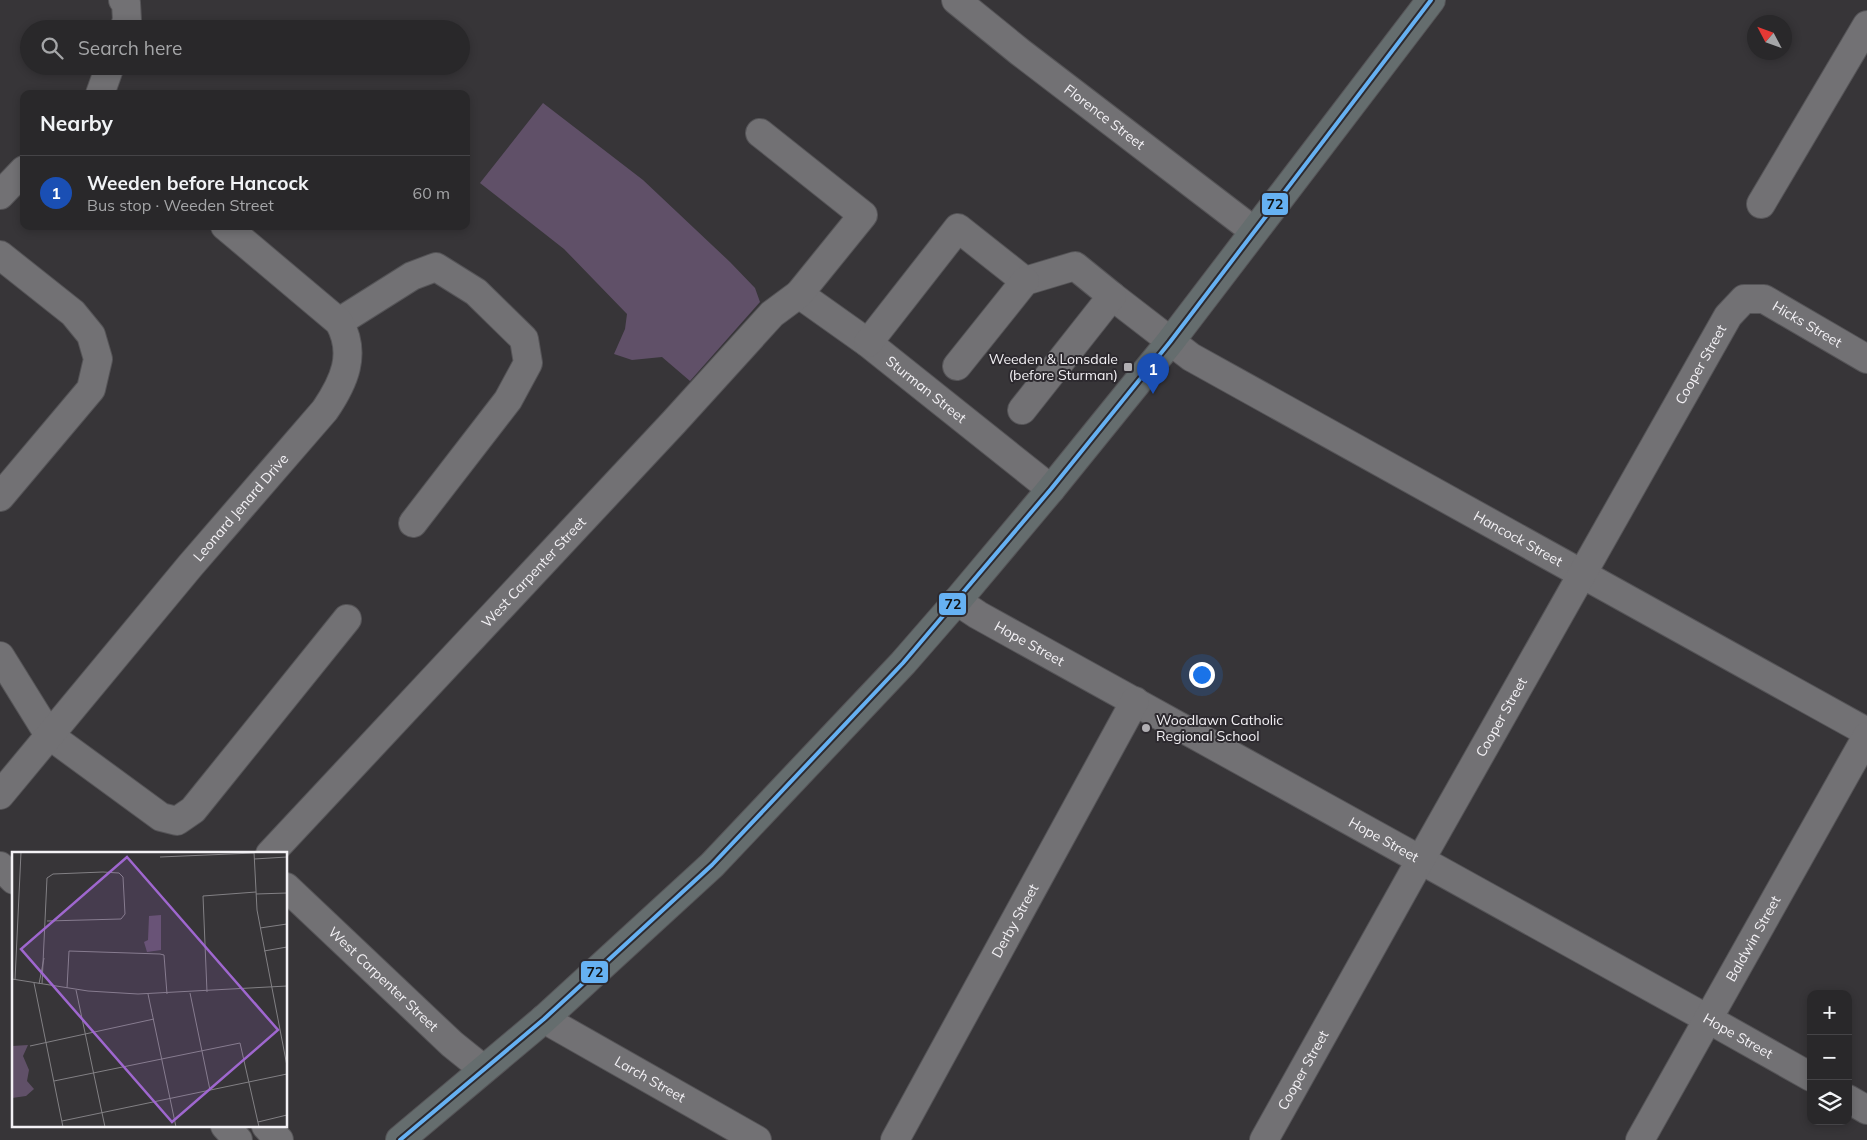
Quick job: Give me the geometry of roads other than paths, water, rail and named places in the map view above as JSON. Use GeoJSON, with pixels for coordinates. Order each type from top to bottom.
{"type":"FeatureCollection","features":[{"type":"Feature","properties":{"kind":"main road"},"geometry":{"type":"LineString","coordinates":[[400,1140],[544,1019],[712,865],[903,663],[1051,488],[1170,342],[1431,0]]}},
{"type":"Feature","properties":{"kind":"street"},"geometry":{"type":"LineString","coordinates":[[123,0],[126,3],[127,20]]}},
{"type":"Feature","properties":{"kind":"street","name":"Florence Street"},"geometry":{"type":"LineString","coordinates":[[956,0],[1028,58],[1254,231]]}},
{"type":"Feature","properties":{"kind":"street"},"geometry":{"type":"LineString","coordinates":[[1761,204],[1867,25]]}},
{"type":"Feature","properties":{"kind":"street"},"geometry":{"type":"LineString","coordinates":[[101,90],[107,75]]}},
{"type":"Feature","properties":{"kind":"street","name":"West Carpenter Street"},"geometry":{"type":"LineString","coordinates":[[272,852],[674,422],[772,314],[799,294],[863,215],[760,133]]}},
{"type":"Feature","properties":{"kind":"street"},"geometry":{"type":"LineString","coordinates":[[0,195],[20,174]]}},
{"type":"Feature","properties":{"kind":"street"},"geometry":{"type":"LineString","coordinates":[[868,343],[958,228],[1025,281],[957,366]]}},
{"type":"Feature","properties":{"kind":"street","name":"Leonard Jenard Drive"},"geometry":{"type":"LineString","coordinates":[[0,795],[190,566],[325,410],[338,391],[346,371],[349,350],[346,333],[339,322],[230,230]]}},
{"type":"Feature","properties":{"kind":"street"},"geometry":{"type":"LineString","coordinates":[[0,255],[73,313],[91,335],[98,359],[91,389],[0,497]]}},
{"type":"Feature","properties":{"kind":"street","name":"Hancock Street"},"geometry":{"type":"LineString","coordinates":[[1025,281],[1074,266],[1191,358],[1867,732]]}},
{"type":"Feature","properties":{"kind":"street"},"geometry":{"type":"LineString","coordinates":[[339,322],[412,276],[436,268],[476,292],[524,339],[528,363],[508,400],[413,523]]}},
{"type":"Feature","properties":{"kind":"street","name":"Sturman Street"},"geometry":{"type":"LineString","coordinates":[[799,294],[868,343],[1051,488]]}},
{"type":"Feature","properties":{"kind":"street"},"geometry":{"type":"LineString","coordinates":[[1022,410],[1112,296]]}},
{"type":"Feature","properties":{"kind":"street","name":"Hicks Street"},"geometry":{"type":"LineString","coordinates":[[1744,299],[1764,299],[1867,359]]}},
{"type":"Feature","properties":{"kind":"street","name":"Cooper Street"},"geometry":{"type":"LineString","coordinates":[[1264,1140],[1728,316],[1744,299]]}},
{"type":"Feature","properties":{"kind":"street","name":"Hope Street"},"geometry":{"type":"LineString","coordinates":[[957,601],[978,615],[1421,859],[1807,1076]]}},
{"type":"Feature","properties":{"kind":"street"},"geometry":{"type":"LineString","coordinates":[[0,656],[49,735],[161,817],[177,821],[193,810],[347,619]]}},
{"type":"Feature","properties":{"kind":"street","name":"Derby Street"},"geometry":{"type":"LineString","coordinates":[[895,1140],[1136,701]]}},
{"type":"Feature","properties":{"kind":"street","name":"Baldwin Street"},"geometry":{"type":"LineString","coordinates":[[1640,1140],[1867,736]]}},
{"type":"Feature","properties":{"kind":"street"},"geometry":{"type":"LineString","coordinates":[[0,866],[12,878]]}},
{"type":"Feature","properties":{"kind":"street","name":"West Carpenter Street"},"geometry":{"type":"LineString","coordinates":[[288,889],[452,1044],[483,1069]]}},
{"type":"Feature","properties":{"kind":"street","name":"Larch Street"},"geometry":{"type":"LineString","coordinates":[[544,1019],[757,1140]]}},
{"type":"Feature","properties":{"kind":"street"},"geometry":{"type":"LineString","coordinates":[[1852,1101],[1867,1110]]}},
{"type":"Feature","properties":{"kind":"street"},"geometry":{"type":"LineString","coordinates":[[227,1128],[238,1140]]}},
{"type":"Feature","properties":{"kind":"street"},"geometry":{"type":"LineString","coordinates":[[268,1128],[279,1140]]}},
{"type":"Feature","properties":{"kind":"place","name":"Weeden & Lonsdale (before Sturman)"},"geometry":{"type":"Point","coordinates":[1128,367]}},
{"type":"Feature","properties":{"kind":"place","name":"Weeden before Hancock"},"geometry":{"type":"Point","coordinates":[1153,394]}},
{"type":"Feature","properties":{"kind":"place","name":"Woodlawn Catholic Regional School"},"geometry":{"type":"Point","coordinates":[1146,728]}}]}
